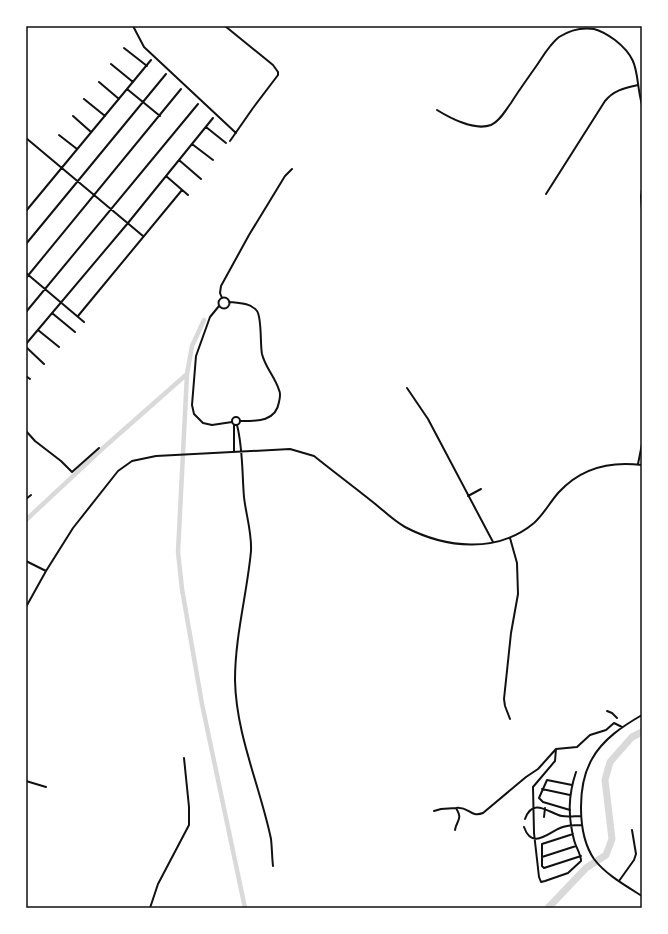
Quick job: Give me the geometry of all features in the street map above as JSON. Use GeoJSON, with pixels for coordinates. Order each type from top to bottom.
{"type":"FeatureCollection","features":[{"type":"Feature","properties":{"kind":"street"},"geometry":{"type":"LineString","coordinates":[[133,26],[144,47],[236,133]]}},
{"type":"Feature","properties":{"kind":"street"},"geometry":{"type":"LineString","coordinates":[[225,26],[274,66],[278,72],[278,75],[230,141]]}},
{"type":"Feature","properties":{"kind":"street"},"geometry":{"type":"LineString","coordinates":[[437,110],[447,116],[474,127],[492,124],[505,112],[544,55],[558,38],[569,31],[582,28],[591,28],[605,33],[633,58],[642,105]]}},
{"type":"Feature","properties":{"kind":"street"},"geometry":{"type":"LineString","coordinates":[[124,48],[147,66]]}},
{"type":"Feature","properties":{"kind":"street"},"geometry":{"type":"LineString","coordinates":[[26,211],[152,60]]}},
{"type":"Feature","properties":{"kind":"street"},"geometry":{"type":"LineString","coordinates":[[111,64],[133,82]]}},
{"type":"Feature","properties":{"kind":"street"},"geometry":{"type":"LineString","coordinates":[[26,244],[166,74]]}},
{"type":"Feature","properties":{"kind":"street"},"geometry":{"type":"LineString","coordinates":[[99,82],[119,99]]}},
{"type":"Feature","properties":{"kind":"street"},"geometry":{"type":"LineString","coordinates":[[546,194],[584,131],[607,98],[616,92],[638,86]]}},
{"type":"Feature","properties":{"kind":"street"},"geometry":{"type":"LineString","coordinates":[[127,89],[160,116]]}},
{"type":"Feature","properties":{"kind":"street"},"geometry":{"type":"LineString","coordinates":[[26,278],[27,274],[181,89]]}},
{"type":"Feature","properties":{"kind":"street"},"geometry":{"type":"LineString","coordinates":[[84,99],[105,116]]}},
{"type":"Feature","properties":{"kind":"street"},"geometry":{"type":"LineString","coordinates":[[26,312],[198,104]]}},
{"type":"Feature","properties":{"kind":"street"},"geometry":{"type":"LineString","coordinates":[[73,116],[91,132]]}},
{"type":"Feature","properties":{"kind":"street"},"geometry":{"type":"LineString","coordinates":[[44,364],[26,346],[213,118]]}},
{"type":"Feature","properties":{"kind":"street"},"geometry":{"type":"LineString","coordinates":[[206,127],[226,143]]}},
{"type":"Feature","properties":{"kind":"street"},"geometry":{"type":"LineString","coordinates":[[59,135],[77,149]]}},
{"type":"Feature","properties":{"kind":"street"},"geometry":{"type":"LineString","coordinates":[[26,138],[143,236]]}},
{"type":"Feature","properties":{"kind":"street"},"geometry":{"type":"LineString","coordinates":[[192,144],[213,160]]}},
{"type":"Feature","properties":{"kind":"street"},"geometry":{"type":"LineString","coordinates":[[179,160],[201,179]]}},
{"type":"Feature","properties":{"kind":"street"},"geometry":{"type":"LineString","coordinates":[[222,298],[219,300],[219,306],[210,318],[196,356],[192,405],[194,414],[203,423],[212,425],[232,422],[236,417],[240,421],[258,421],[272,415],[277,409],[280,393],[265,362],[262,352],[259,315],[257,311],[249,305],[229,302],[225,298],[222,298],[220,293],[221,286],[249,235],[285,176],[292,170]]}},
{"type":"Feature","properties":{"kind":"street"},"geometry":{"type":"LineString","coordinates":[[166,176],[188,195]]}},
{"type":"Feature","properties":{"kind":"street"},"geometry":{"type":"LineString","coordinates":[[642,189],[640,197],[642,210]]}},
{"type":"Feature","properties":{"kind":"street"},"geometry":{"type":"LineString","coordinates":[[78,316],[182,190]]}},
{"type":"Feature","properties":{"kind":"street"},"geometry":{"type":"LineString","coordinates":[[27,274],[84,322]]}},
{"type":"Feature","properties":{"kind":"street"},"geometry":{"type":"LineString","coordinates":[[219,306],[226,308],[229,302]]}},
{"type":"Feature","properties":{"kind":"street"},"geometry":{"type":"LineString","coordinates":[[52,313],[74,332]]}},
{"type":"Feature","properties":{"kind":"street"},"geometry":{"type":"LineString","coordinates":[[38,330],[59,348]]}},
{"type":"Feature","properties":{"kind":"street"},"geometry":{"type":"LineString","coordinates":[[26,376],[30,379]]}},
{"type":"Feature","properties":{"kind":"street"},"geometry":{"type":"LineString","coordinates":[[407,388],[428,419],[493,542]]}},
{"type":"Feature","properties":{"kind":"street"},"geometry":{"type":"LineString","coordinates":[[234,451],[236,425],[240,421]]}},
{"type":"Feature","properties":{"kind":"street"},"geometry":{"type":"LineString","coordinates":[[232,422],[236,425],[239,436],[244,493],[251,542],[248,574],[237,642],[235,680],[237,703],[241,728],[271,841],[273,866]]}},
{"type":"Feature","properties":{"kind":"street"},"geometry":{"type":"LineString","coordinates":[[26,431],[35,441],[61,461],[72,472],[99,448]]}},
{"type":"Feature","properties":{"kind":"street"},"geometry":{"type":"LineString","coordinates":[[234,437],[239,436]]}},
{"type":"Feature","properties":{"kind":"street"},"geometry":{"type":"LineString","coordinates":[[638,464],[642,444]]}},
{"type":"Feature","properties":{"kind":"street"},"geometry":{"type":"LineString","coordinates":[[26,607],[46,571],[73,528],[121,467],[138,459],[241,450],[290,448],[302,451],[314,456],[404,526],[423,535],[459,544],[474,545],[510,538],[534,523],[542,515],[559,492],[583,473],[609,464],[624,463],[642,465]]}},
{"type":"Feature","properties":{"kind":"street"},"geometry":{"type":"LineString","coordinates":[[468,496],[481,489]]}},
{"type":"Feature","properties":{"kind":"street"},"geometry":{"type":"LineString","coordinates":[[26,499],[31,495]]}},
{"type":"Feature","properties":{"kind":"street"},"geometry":{"type":"LineString","coordinates":[[510,538],[517,563],[519,582],[510,641],[504,699],[510,719]]}},
{"type":"Feature","properties":{"kind":"street"},"geometry":{"type":"LineString","coordinates":[[26,561],[46,571]]}},
{"type":"Feature","properties":{"kind":"street"},"geometry":{"type":"LineString","coordinates":[[607,711],[612,713],[617,718]]}},
{"type":"Feature","properties":{"kind":"street"},"geometry":{"type":"LineString","coordinates":[[642,716],[622,728],[605,741],[592,758],[587,769],[584,782],[581,816],[585,838],[595,859],[603,869],[642,896]]}},
{"type":"Feature","properties":{"kind":"street"},"geometry":{"type":"LineString","coordinates":[[434,812],[441,809],[464,808],[475,814],[483,814],[526,777],[538,769],[556,749],[564,747],[577,747],[590,735],[606,730],[614,723],[622,728]]}},
{"type":"Feature","properties":{"kind":"street"},"geometry":{"type":"LineString","coordinates":[[556,749],[555,761],[533,787],[534,833],[540,880],[542,882],[568,873],[581,861],[581,856],[576,846],[571,826],[570,816],[570,795],[576,772]]}},
{"type":"Feature","properties":{"kind":"street"},"geometry":{"type":"LineString","coordinates":[[150,908],[158,884],[189,825],[189,807],[184,758]]}},
{"type":"Feature","properties":{"kind":"street"},"geometry":{"type":"LineString","coordinates":[[570,810],[541,801],[539,798],[547,780],[572,785]]}},
{"type":"Feature","properties":{"kind":"street"},"geometry":{"type":"LineString","coordinates":[[26,781],[46,787]]}},
{"type":"Feature","properties":{"kind":"street"},"geometry":{"type":"LineString","coordinates":[[542,790],[570,795]]}},
{"type":"Feature","properties":{"kind":"street"},"geometry":{"type":"LineString","coordinates":[[525,819],[532,809],[538,807],[545,808],[562,816],[581,816]]}},
{"type":"Feature","properties":{"kind":"street"},"geometry":{"type":"LineString","coordinates":[[455,830],[460,819],[460,815],[456,808]]}},
{"type":"Feature","properties":{"kind":"street"},"geometry":{"type":"LineString","coordinates":[[544,817],[545,808]]}},
{"type":"Feature","properties":{"kind":"street"},"geometry":{"type":"LineString","coordinates":[[524,827],[528,834],[534,838],[540,839],[560,828],[582,825]]}},
{"type":"Feature","properties":{"kind":"street"},"geometry":{"type":"LineString","coordinates":[[619,881],[634,860],[636,854],[632,830]]}},
{"type":"Feature","properties":{"kind":"street"},"geometry":{"type":"LineString","coordinates":[[573,834],[542,844],[542,866],[544,868],[581,856]]}},
{"type":"Feature","properties":{"kind":"street"},"geometry":{"type":"LineString","coordinates":[[542,857],[576,846]]}},
{"type":"Feature","properties":{"kind":"waterway"},"geometry":{"type":"LineString","coordinates":[[204,320],[192,346],[187,374],[178,552],[182,589],[202,704],[245,908]]}},
{"type":"Feature","properties":{"kind":"waterway"},"geometry":{"type":"LineString","coordinates":[[26,520],[102,449],[187,374]]}},
{"type":"Feature","properties":{"kind":"waterway"},"geometry":{"type":"LineString","coordinates":[[548,908],[586,868],[606,855],[612,839],[605,780],[610,762],[632,737],[642,732]]}}]}
